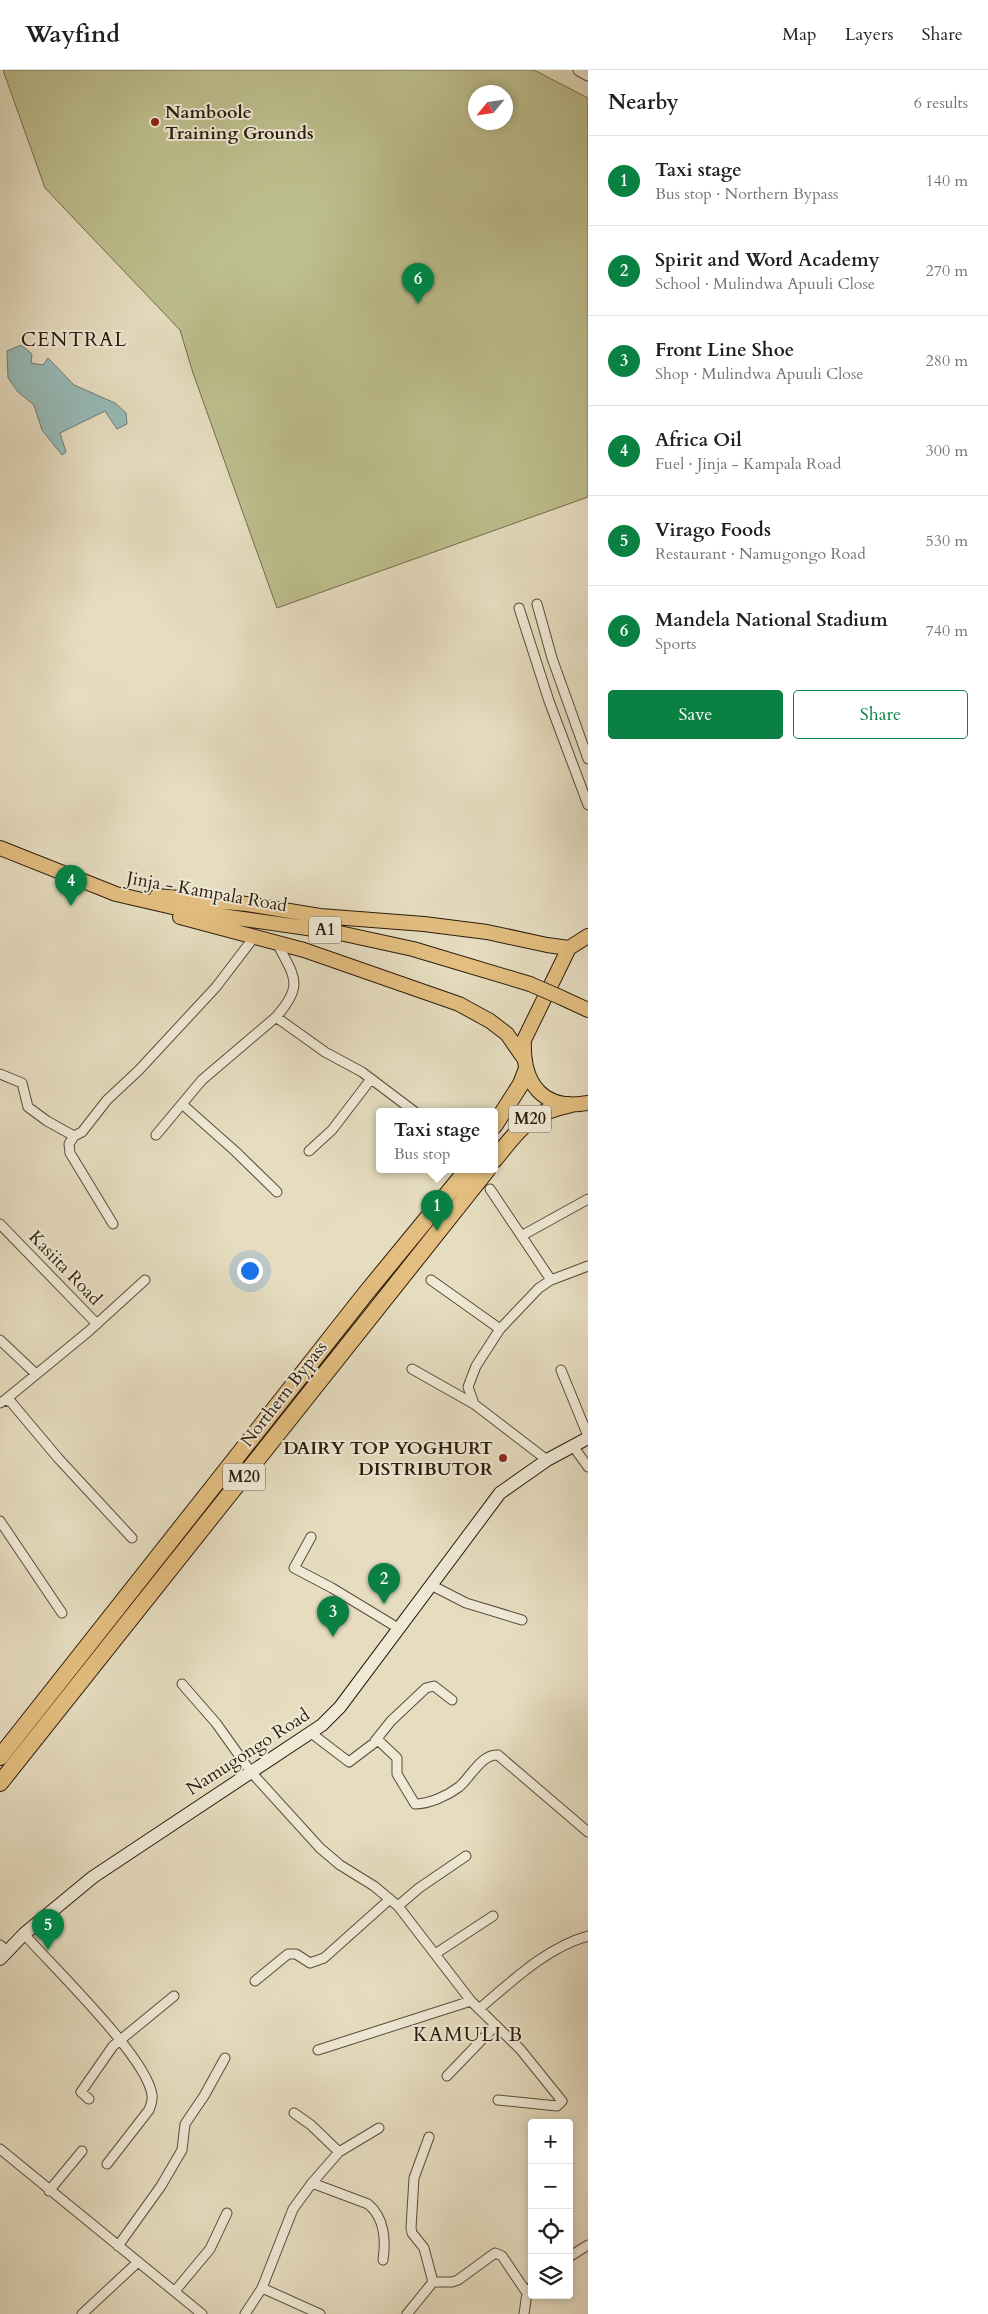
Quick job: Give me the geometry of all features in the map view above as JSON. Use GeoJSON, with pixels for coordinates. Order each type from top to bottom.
{"type":"FeatureCollection","features":[{"type":"Feature","properties":{"kind":"highway","name":"Jinja - Kampala Road"},"geometry":{"type":"LineString","coordinates":[[0,848],[116,894],[194,912],[335,932],[423,952],[530,984],[588,1010]]}},
{"type":"Feature","properties":{"kind":"highway"},"geometry":{"type":"LineString","coordinates":[[116,894],[161,912],[304,950],[459,1004],[490,1020],[507,1034],[517,1045],[525,1066],[542,1095],[550,1101],[568,1105],[588,1103]]}},
{"type":"Feature","properties":{"kind":"highway"},"geometry":{"type":"LineString","coordinates":[[116,894],[247,904],[320,916],[424,924],[487,932],[547,946],[569,948]]}},
{"type":"Feature","properties":{"kind":"highway"},"geometry":{"type":"LineString","coordinates":[[525,1066],[524,1040],[569,948],[588,936]]}},
{"type":"Feature","properties":{"kind":"highway","name":"M20"},"geometry":{"type":"LineString","coordinates":[[498,1120],[521,1084],[525,1066]]}},
{"type":"Feature","properties":{"kind":"highway","name":"M20"},"geometry":{"type":"LineString","coordinates":[[498,1155],[526,1123],[537,1114],[568,1105]]}},
{"type":"Feature","properties":{"kind":"highway","name":"Northern Bypass"},"geometry":{"type":"LineString","coordinates":[[0,1757],[366,1293],[465,1173]]}},
{"type":"Feature","properties":{"kind":"highway","name":"Northern Bypass"},"geometry":{"type":"LineString","coordinates":[[0,1783],[485,1173]]}},
{"type":"Feature","properties":{"kind":"main road","name":"Namugongo Road"},"geometry":{"type":"LineString","coordinates":[[2,1952],[93,1877],[312,1733],[340,1706],[500,1493],[547,1460],[588,1437]]}},
{"type":"Feature","properties":{"kind":"street"},"geometry":{"type":"LineString","coordinates":[[578,70],[588,75]]}},
{"type":"Feature","properties":{"kind":"street"},"geometry":{"type":"LineString","coordinates":[[537,604],[552,658],[588,759]]}},
{"type":"Feature","properties":{"kind":"street"},"geometry":{"type":"LineString","coordinates":[[519,608],[549,700],[588,805]]}},
{"type":"Feature","properties":{"kind":"street"},"geometry":{"type":"LineString","coordinates":[[112,1224],[70,1152],[69,1144],[74,1136],[82,1132],[107,1100],[139,1070],[216,987],[255,936]]}},
{"type":"Feature","properties":{"kind":"street"},"geometry":{"type":"LineString","coordinates":[[156,1134],[202,1080],[276,1017],[294,991],[296,983],[277,943]]}},
{"type":"Feature","properties":{"kind":"street"},"geometry":{"type":"LineString","coordinates":[[276,1017],[325,1052],[371,1079],[409,1108]]}},
{"type":"Feature","properties":{"kind":"street"},"geometry":{"type":"LineString","coordinates":[[0,1074],[22,1083],[28,1107],[47,1121],[74,1136]]}},
{"type":"Feature","properties":{"kind":"street"},"geometry":{"type":"LineString","coordinates":[[309,1150],[338,1123],[371,1079]]}},
{"type":"Feature","properties":{"kind":"street"},"geometry":{"type":"LineString","coordinates":[[182,1104],[278,1192]]}},
{"type":"Feature","properties":{"kind":"street"},"geometry":{"type":"LineString","coordinates":[[490,1189],[523,1235],[551,1280]]}},
{"type":"Feature","properties":{"kind":"street"},"geometry":{"type":"LineString","coordinates":[[523,1235],[588,1199]]}},
{"type":"Feature","properties":{"kind":"street","name":"Kasiita Road"},"geometry":{"type":"LineString","coordinates":[[0,1224],[96,1324],[3,1401]]}},
{"type":"Feature","properties":{"kind":"street"},"geometry":{"type":"LineString","coordinates":[[474,1404],[468,1387],[476,1366],[500,1329],[539,1288],[551,1280],[588,1266]]}},
{"type":"Feature","properties":{"kind":"street"},"geometry":{"type":"LineString","coordinates":[[96,1324],[146,1280]]}},
{"type":"Feature","properties":{"kind":"street"},"geometry":{"type":"LineString","coordinates":[[431,1280],[500,1329]]}},
{"type":"Feature","properties":{"kind":"street"},"geometry":{"type":"LineString","coordinates":[[0,1340],[36,1374]]}},
{"type":"Feature","properties":{"kind":"street"},"geometry":{"type":"LineString","coordinates":[[412,1369],[474,1404],[547,1460]]}},
{"type":"Feature","properties":{"kind":"street"},"geometry":{"type":"LineString","coordinates":[[561,1370],[588,1437]]}},
{"type":"Feature","properties":{"kind":"street"},"geometry":{"type":"LineString","coordinates":[[3,1401],[18,1409],[58,1458],[132,1538]]}},
{"type":"Feature","properties":{"kind":"street"},"geometry":{"type":"LineString","coordinates":[[573,1446],[588,1467]]}},
{"type":"Feature","properties":{"kind":"street"},"geometry":{"type":"LineString","coordinates":[[0,1521],[62,1613]]}},
{"type":"Feature","properties":{"kind":"street"},"geometry":{"type":"LineString","coordinates":[[310,1537],[294,1568],[332,1588],[398,1628]]}},
{"type":"Feature","properties":{"kind":"street"},"geometry":{"type":"LineString","coordinates":[[431,1584],[466,1603],[522,1620]]}},
{"type":"Feature","properties":{"kind":"street"},"geometry":{"type":"LineString","coordinates":[[182,1684],[216,1723],[251,1772],[320,1848],[340,1865],[398,1906],[471,2001],[520,2048],[562,2101],[557,2106],[498,2100]]}},
{"type":"Feature","properties":{"kind":"street"},"geometry":{"type":"LineString","coordinates":[[312,1733],[348,1762],[375,1741],[390,1721],[426,1688],[434,1686],[452,1700]]}},
{"type":"Feature","properties":{"kind":"street"},"geometry":{"type":"LineString","coordinates":[[375,1741],[378,1740],[397,1758],[397,1774],[415,1804],[424,1804],[459,1787],[489,1756],[498,1755],[588,1832]]}},
{"type":"Feature","properties":{"kind":"street"},"geometry":{"type":"LineString","coordinates":[[398,1906],[419,1888],[466,1856]]}},
{"type":"Feature","properties":{"kind":"street"},"geometry":{"type":"LineString","coordinates":[[255,1981],[288,1954],[296,1954],[310,1963],[324,1958],[390,1899]]}},
{"type":"Feature","properties":{"kind":"street"},"geometry":{"type":"LineString","coordinates":[[435,1954],[493,1916]]}},
{"type":"Feature","properties":{"kind":"street"},"geometry":{"type":"LineString","coordinates":[[24,1934],[120,2040],[150,2087],[152,2101],[148,2110],[107,2164]]}},
{"type":"Feature","properties":{"kind":"street"},"geometry":{"type":"LineString","coordinates":[[479,2009],[510,1983],[551,1954],[588,1936]]}},
{"type":"Feature","properties":{"kind":"street"},"geometry":{"type":"LineString","coordinates":[[89,2099],[81,2092],[106,2053],[174,1996]]}},
{"type":"Feature","properties":{"kind":"street"},"geometry":{"type":"LineString","coordinates":[[318,2050],[471,2001]]}},
{"type":"Feature","properties":{"kind":"street"},"geometry":{"type":"LineString","coordinates":[[447,2076],[496,2024]]}},
{"type":"Feature","properties":{"kind":"street"},"geometry":{"type":"LineString","coordinates":[[118,2246],[160,2186],[182,2150],[185,2124],[204,2096],[225,2058]]}},
{"type":"Feature","properties":{"kind":"street"},"geometry":{"type":"LineString","coordinates":[[294,2114],[311,2125],[339,2152]]}},
{"type":"Feature","properties":{"kind":"street"},"geometry":{"type":"LineString","coordinates":[[245,2314],[262,2288],[293,2209],[312,2183],[339,2152],[379,2128]]}},
{"type":"Feature","properties":{"kind":"street"},"geometry":{"type":"LineString","coordinates":[[429,2137],[414,2178],[411,2228],[412,2233],[424,2248],[433,2282]]}},
{"type":"Feature","properties":{"kind":"street"},"geometry":{"type":"LineString","coordinates":[[0,2149],[49,2191],[202,2314]]}},
{"type":"Feature","properties":{"kind":"street"},"geometry":{"type":"LineString","coordinates":[[49,2191],[82,2151]]}},
{"type":"Feature","properties":{"kind":"street"},"geometry":{"type":"LineString","coordinates":[[312,2183],[368,2204],[375,2210],[383,2234],[383,2260]]}},
{"type":"Feature","properties":{"kind":"street"},"geometry":{"type":"LineString","coordinates":[[175,2291],[210,2250],[227,2214]]}},
{"type":"Feature","properties":{"kind":"street"},"geometry":{"type":"LineString","coordinates":[[573,2254],[588,2244]]}},
{"type":"Feature","properties":{"kind":"street"},"geometry":{"type":"LineString","coordinates":[[433,2282],[446,2283],[458,2280],[495,2253],[502,2256],[528,2288]]}},
{"type":"Feature","properties":{"kind":"street"},"geometry":{"type":"LineString","coordinates":[[82,2314],[138,2262]]}},
{"type":"Feature","properties":{"kind":"street"},"geometry":{"type":"LineString","coordinates":[[408,2314],[433,2282]]}},
{"type":"Feature","properties":{"kind":"street"},"geometry":{"type":"LineString","coordinates":[[262,2288],[320,2314]]}},
{"type":"Feature","properties":{"kind":"street"},"geometry":{"type":"LineString","coordinates":[[524,2314],[528,2298]]}},
{"type":"Feature","properties":{"kind":"green space"},"geometry":{"type":"Polygon","coordinates":[[[3,70],[534,70],[588,98],[588,497],[277,608],[193,373],[180,330],[45,188],[3,70]]]}},
{"type":"Feature","properties":{"kind":"water"},"geometry":{"type":"Polygon","coordinates":[[[21,345],[32,354],[31,363],[43,365],[48,358],[74,385],[115,403],[126,413],[127,424],[117,429],[105,411],[60,433],[66,452],[62,455],[42,430],[34,405],[18,392],[8,378],[7,351],[21,345]]]}},
{"type":"Feature","properties":{"kind":"place","name":"Namboole Training Grounds"},"geometry":{"type":"Point","coordinates":[155,122]}},
{"type":"Feature","properties":{"kind":"place","name":"Mandela National Stadium"},"geometry":{"type":"Point","coordinates":[418,304]}},
{"type":"Feature","properties":{"kind":"place","name":"Africa Oil"},"geometry":{"type":"Point","coordinates":[71,906]}},
{"type":"Feature","properties":{"kind":"place","name":"Taxi stage"},"geometry":{"type":"Point","coordinates":[437,1231]}},
{"type":"Feature","properties":{"kind":"place","name":"DAIRY TOP YOGHURT DISTRIBUTOR"},"geometry":{"type":"Point","coordinates":[503,1458]}},
{"type":"Feature","properties":{"kind":"place","name":"Spirit and Word Academy"},"geometry":{"type":"Point","coordinates":[384,1604]}},
{"type":"Feature","properties":{"kind":"place","name":"Front Line Shoe"},"geometry":{"type":"Point","coordinates":[333,1637]}},
{"type":"Feature","properties":{"kind":"place","name":"Virago Foods"},"geometry":{"type":"Point","coordinates":[48,1950]}},
{"type":"Feature","properties":{"kind":"district","name":"CENTRAL"},"geometry":{"type":"Point","coordinates":[74,339]}},
{"type":"Feature","properties":{"kind":"district","name":"KAMULI B"},"geometry":{"type":"Point","coordinates":[468,2034]}}]}
